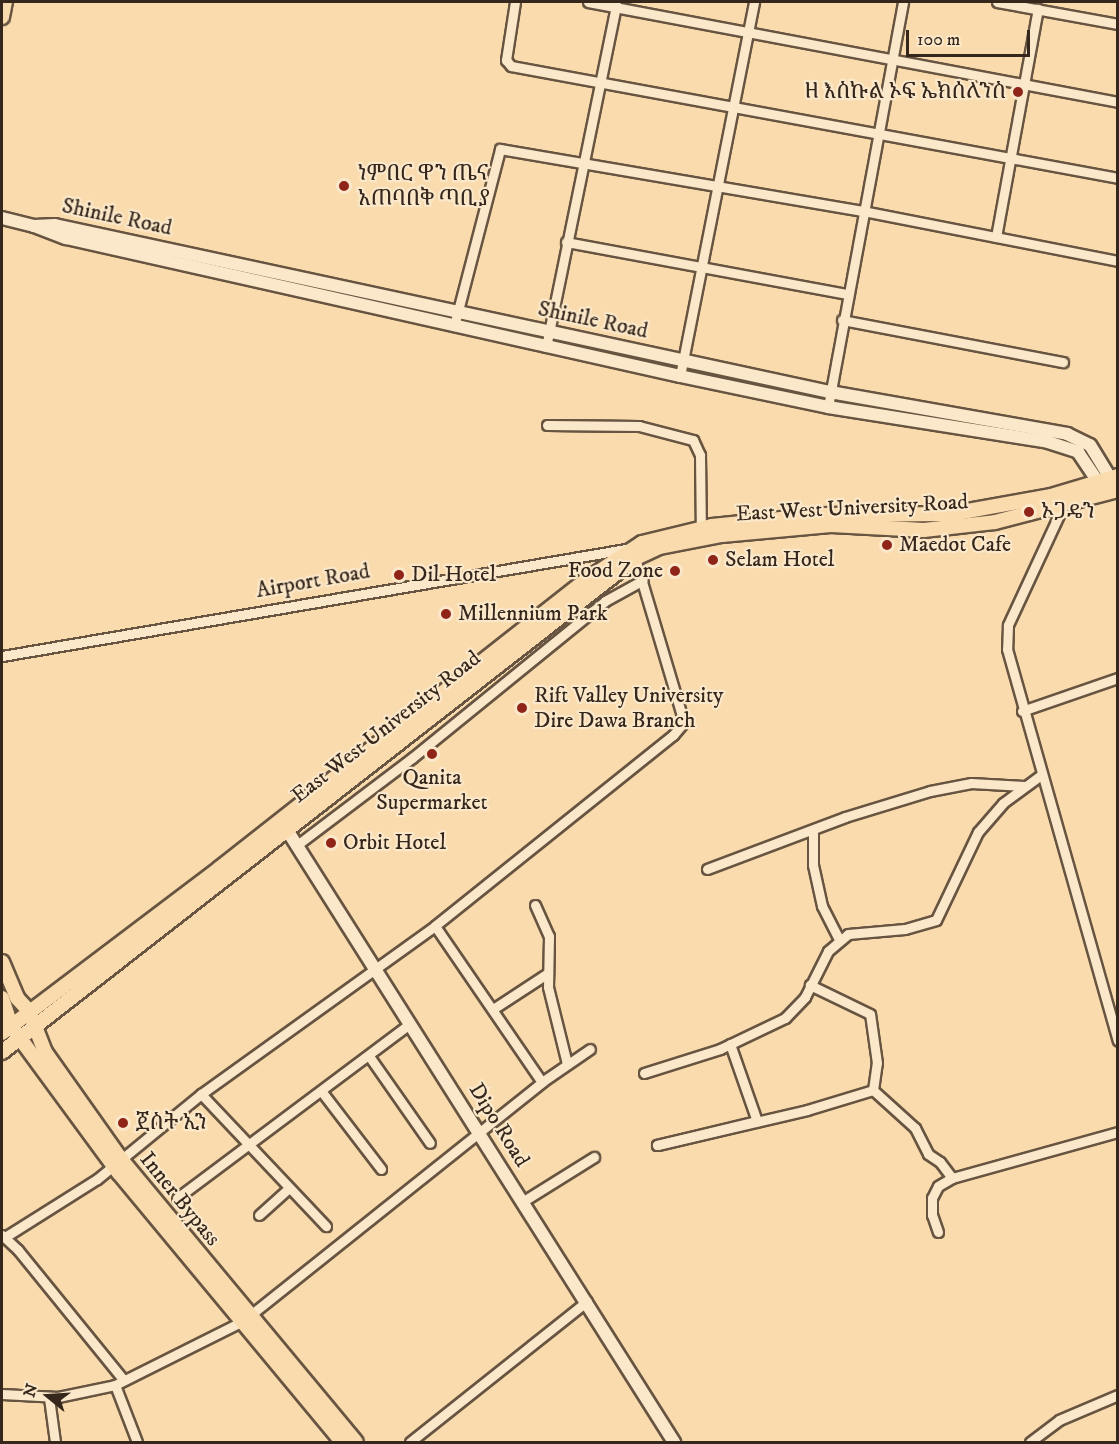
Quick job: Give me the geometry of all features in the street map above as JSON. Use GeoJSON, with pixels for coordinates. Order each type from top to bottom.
{"type":"FeatureCollection","features":[{"type":"Feature","properties":{"kind":"main road"},"geometry":{"type":"LineString","coordinates":[[2,17],[5,2]]}},
{"type":"Feature","properties":{"kind":"main road","name":"East West University Road"},"geometry":{"type":"LineString","coordinates":[[2,1052],[284,825],[634,553],[701,533],[819,515],[967,518],[1066,498],[1111,485]]}},
{"type":"Feature","properties":{"kind":"main road","name":"East West University Road"},"geometry":{"type":"LineString","coordinates":[[6,1029],[284,825]]}},
{"type":"Feature","properties":{"kind":"main road","name":"Inner Bypass"},"geometry":{"type":"LineString","coordinates":[[2,962],[17,998],[28,1011],[45,1052],[117,1162]]}},
{"type":"Feature","properties":{"kind":"main road","name":"Inner Bypass"},"geometry":{"type":"LineString","coordinates":[[2,998],[6,1029],[20,1038],[117,1162],[247,1318],[356,1443]]}},
{"type":"Feature","properties":{"kind":"main road","name":"Inner Bypass"},"geometry":{"type":"LineString","coordinates":[[247,1318],[342,1443]]}},
{"type":"Feature","properties":{"kind":"street"},"geometry":{"type":"LineString","coordinates":[[515,2],[507,64],[598,84],[1118,178]]}},
{"type":"Feature","properties":{"kind":"street"},"geometry":{"type":"LineString","coordinates":[[588,2],[748,30],[1118,102]]}},
{"type":"Feature","properties":{"kind":"street"},"geometry":{"type":"LineString","coordinates":[[680,376],[754,2]]}},
{"type":"Feature","properties":{"kind":"street"},"geometry":{"type":"LineString","coordinates":[[828,407],[876,135],[903,2]]}},
{"type":"Feature","properties":{"kind":"street"},"geometry":{"type":"LineString","coordinates":[[997,2],[1118,24]]}},
{"type":"Feature","properties":{"kind":"street"},"geometry":{"type":"LineString","coordinates":[[546,347],[598,84],[616,6]]}},
{"type":"Feature","properties":{"kind":"street"},"geometry":{"type":"LineString","coordinates":[[996,237],[1038,9]]}},
{"type":"Feature","properties":{"kind":"street"},"geometry":{"type":"LineString","coordinates":[[454,326],[498,150],[863,211],[1118,261]]}},
{"type":"Feature","properties":{"kind":"street","name":"Shinile Road"},"geometry":{"type":"LineString","coordinates":[[2,218],[34,226],[66,238],[680,376],[828,407],[1048,442],[1078,452],[1111,485]]}},
{"type":"Feature","properties":{"kind":"street","name":"Shinile Road"},"geometry":{"type":"LineString","coordinates":[[34,226],[55,225],[830,392],[1081,438],[1096,453],[1111,485]]}},
{"type":"Feature","properties":{"kind":"street"},"geometry":{"type":"LineString","coordinates":[[566,242],[847,294]]}},
{"type":"Feature","properties":{"kind":"street"},"geometry":{"type":"LineString","coordinates":[[842,320],[1063,362]]}},
{"type":"Feature","properties":{"kind":"street"},"geometry":{"type":"LineString","coordinates":[[547,425],[639,426],[693,440],[700,455],[701,533]]}},
{"type":"Feature","properties":{"kind":"street"},"geometry":{"type":"LineString","coordinates":[[1066,498],[1008,625],[1007,649],[1022,711],[1118,1041]]}},
{"type":"Feature","properties":{"kind":"street"},"geometry":{"type":"LineString","coordinates":[[123,1379],[3,1236],[117,1162],[201,1094],[435,926],[682,728],[683,714],[634,553]]}},
{"type":"Feature","properties":{"kind":"street","name":"Airport Road"},"geometry":{"type":"LineString","coordinates":[[2,656],[634,553]]}},
{"type":"Feature","properties":{"kind":"street"},"geometry":{"type":"LineString","coordinates":[[297,845],[412,758],[605,601],[643,580]]}},
{"type":"Feature","properties":{"kind":"street"},"geometry":{"type":"LineString","coordinates":[[1022,711],[1118,678]]}},
{"type":"Feature","properties":{"kind":"street"},"geometry":{"type":"LineString","coordinates":[[644,1073],[730,1044],[785,1018],[796,1010],[828,951],[839,940],[858,931],[905,930],[936,920],[973,839],[1003,803],[1041,775]]}},
{"type":"Feature","properties":{"kind":"street"},"geometry":{"type":"LineString","coordinates":[[708,869],[930,791],[971,783],[1024,786]]}},
{"type":"Feature","properties":{"kind":"street","name":"Dipo Road"},"geometry":{"type":"LineString","coordinates":[[284,825],[587,1301],[674,1443]]}},
{"type":"Feature","properties":{"kind":"street"},"geometry":{"type":"LineString","coordinates":[[813,831],[813,865],[822,906],[839,940]]}},
{"type":"Feature","properties":{"kind":"street"},"geometry":{"type":"LineString","coordinates":[[535,905],[549,936],[548,972],[552,1018],[567,1064]]}},
{"type":"Feature","properties":{"kind":"street"},"geometry":{"type":"LineString","coordinates":[[435,926],[542,1082]]}},
{"type":"Feature","properties":{"kind":"street"},"geometry":{"type":"LineString","coordinates":[[493,1009],[548,972]]}},
{"type":"Feature","properties":{"kind":"street"},"geometry":{"type":"LineString","coordinates":[[810,985],[870,1014],[878,1063],[873,1090]]}},
{"type":"Feature","properties":{"kind":"street"},"geometry":{"type":"LineString","coordinates":[[177,1198],[249,1148],[410,1024]]}},
{"type":"Feature","properties":{"kind":"street"},"geometry":{"type":"LineString","coordinates":[[730,1044],[757,1121]]}},
{"type":"Feature","properties":{"kind":"street"},"geometry":{"type":"LineString","coordinates":[[2,1394],[49,1398],[115,1385],[247,1318],[542,1082],[590,1048]]}},
{"type":"Feature","properties":{"kind":"street"},"geometry":{"type":"LineString","coordinates":[[369,1056],[430,1143]]}},
{"type":"Feature","properties":{"kind":"street"},"geometry":{"type":"LineString","coordinates":[[757,1121],[657,1145],[873,1090]]}},
{"type":"Feature","properties":{"kind":"street"},"geometry":{"type":"LineString","coordinates":[[873,1090],[915,1128],[928,1154],[940,1162],[952,1178]]}},
{"type":"Feature","properties":{"kind":"street"},"geometry":{"type":"LineString","coordinates":[[322,1092],[381,1169]]}},
{"type":"Feature","properties":{"kind":"street"},"geometry":{"type":"LineString","coordinates":[[201,1094],[249,1148],[326,1226]]}},
{"type":"Feature","properties":{"kind":"street"},"geometry":{"type":"LineString","coordinates":[[938,1232],[932,1215],[932,1198],[938,1186],[952,1178],[1118,1132]]}},
{"type":"Feature","properties":{"kind":"street"},"geometry":{"type":"LineString","coordinates":[[522,1202],[594,1157]]}},
{"type":"Feature","properties":{"kind":"street"},"geometry":{"type":"LineString","coordinates":[[259,1215],[289,1188]]}},
{"type":"Feature","properties":{"kind":"street"},"geometry":{"type":"LineString","coordinates":[[410,1443],[587,1301]]}},
{"type":"Feature","properties":{"kind":"street"},"geometry":{"type":"LineString","coordinates":[[115,1385],[137,1443]]}},
{"type":"Feature","properties":{"kind":"street"},"geometry":{"type":"LineString","coordinates":[[1030,1443],[1059,1420],[1118,1395]]}},
{"type":"Feature","properties":{"kind":"street"},"geometry":{"type":"LineString","coordinates":[[49,1398],[55,1443]]}},
{"type":"Feature","properties":{"kind":"place","name":"ዘ እስኩል ኦፍ ኤክሰለንስ"},"geometry":{"type":"Point","coordinates":[1018,92]}},
{"type":"Feature","properties":{"kind":"place","name":"ነምበር ዋን ጤና አጠባበቅ ጣቢያ"},"geometry":{"type":"Point","coordinates":[344,186]}},
{"type":"Feature","properties":{"kind":"place","name":"ኦጋዴን"},"geometry":{"type":"Point","coordinates":[1029,512]}},
{"type":"Feature","properties":{"kind":"place","name":"Maedot Cafe"},"geometry":{"type":"Point","coordinates":[887,545]}},
{"type":"Feature","properties":{"kind":"place","name":"Selam Hotel"},"geometry":{"type":"Point","coordinates":[713,560]}},
{"type":"Feature","properties":{"kind":"place","name":"Food Zone"},"geometry":{"type":"Point","coordinates":[675,571]}},
{"type":"Feature","properties":{"kind":"place","name":"Dil Hotel"},"geometry":{"type":"Point","coordinates":[399,575]}},
{"type":"Feature","properties":{"kind":"place","name":"Millennium Park"},"geometry":{"type":"Point","coordinates":[446,614]}},
{"type":"Feature","properties":{"kind":"place","name":"Rift Valley University Dire Dawa Branch"},"geometry":{"type":"Point","coordinates":[522,708]}},
{"type":"Feature","properties":{"kind":"place","name":"Qanita Supermarket"},"geometry":{"type":"Point","coordinates":[432,754]}},
{"type":"Feature","properties":{"kind":"place","name":"Orbit Hotel"},"geometry":{"type":"Point","coordinates":[331,843]}},
{"type":"Feature","properties":{"kind":"place","name":"ጀስት ኢን"},"geometry":{"type":"Point","coordinates":[123,1123]}}]}
